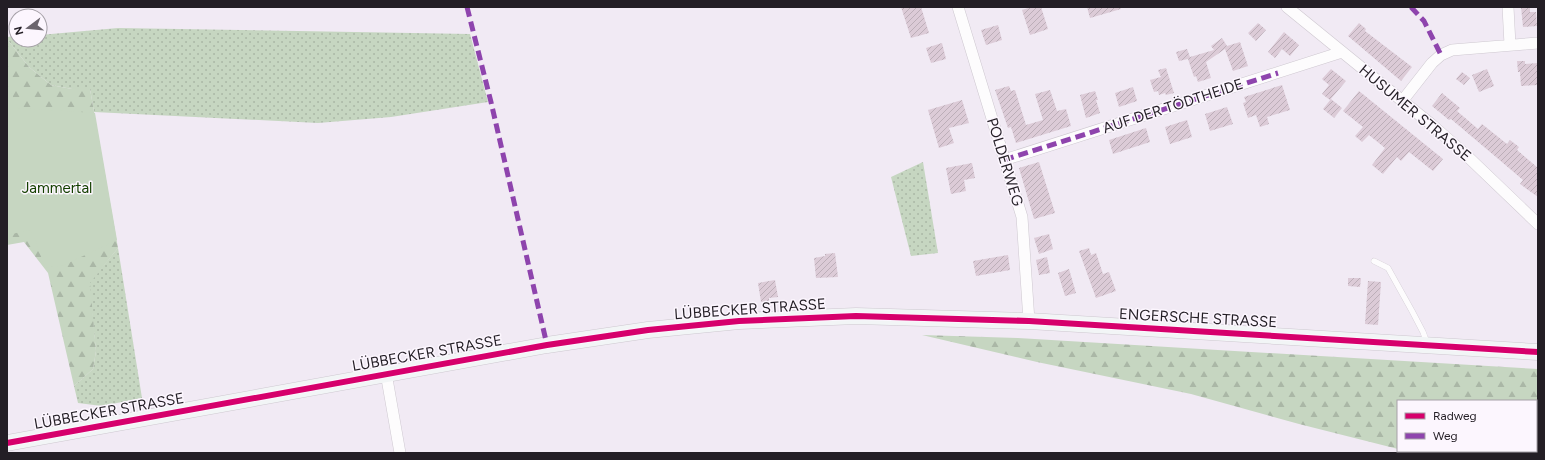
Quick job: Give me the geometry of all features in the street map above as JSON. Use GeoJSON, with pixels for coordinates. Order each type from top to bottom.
{"type":"FeatureCollection","features":[{"type":"Feature","properties":{"kind":"main road","name":"ENGERSCHE STRASSE"},"geometry":{"type":"LineString","coordinates":[[856,316],[1029,321],[1538,352]]}},
{"type":"Feature","properties":{"kind":"main road","name":"LÜBBECKER STRASSE"},"geometry":{"type":"LineString","coordinates":[[7,443],[547,345],[648,330],[739,321],[856,316]]}},
{"type":"Feature","properties":{"kind":"street","name":"POLDERWEG"},"geometry":{"type":"LineString","coordinates":[[958,7],[1022,217],[1029,321]]}},
{"type":"Feature","properties":{"kind":"street","name":"HUSUMER STRASSE"},"geometry":{"type":"LineString","coordinates":[[1287,7],[1403,100],[1465,154],[1538,224]]}},
{"type":"Feature","properties":{"kind":"street"},"geometry":{"type":"LineString","coordinates":[[1508,7],[1510,45]]}},
{"type":"Feature","properties":{"kind":"street"},"geometry":{"type":"LineString","coordinates":[[1403,100],[1440,55],[1452,50],[1538,43]]}},
{"type":"Feature","properties":{"kind":"street","name":"AUF DER TÖDTHEIDE"},"geometry":{"type":"LineString","coordinates":[[1004,160],[1342,52]]}},
{"type":"Feature","properties":{"kind":"street"},"geometry":{"type":"LineString","coordinates":[[386,373],[400,453]]}},
{"type":"Feature","properties":{"kind":"lane"},"geometry":{"type":"LineString","coordinates":[[1374,261],[1388,268],[1420,327],[1427,345]]}},
{"type":"Feature","properties":{"kind":"green space"},"geometry":{"type":"Polygon","coordinates":[[[118,28],[470,34],[488,102],[391,117],[318,123],[94,112],[90,89],[72,89],[51,85],[29,67],[14,48],[48,48],[48,34],[118,28]]]}},
{"type":"Feature","properties":{"kind":"green space","name":"Jammertal"},"geometry":{"type":"Polygon","coordinates":[[[7,39],[8,48],[14,48],[29,67],[51,85],[72,89],[90,89],[118,248],[90,283],[96,351],[93,369],[74,386],[48,273],[24,242],[7,245],[7,39]]]}},
{"type":"Feature","properties":{"kind":"green space","name":"Jammertal"},"geometry":{"type":"Polygon","coordinates":[[[7,83],[18,108],[95,113],[117,240],[64,265],[45,268],[36,241],[30,230],[7,235],[7,83]]]}},
{"type":"Feature","properties":{"kind":"green space"},"geometry":{"type":"Polygon","coordinates":[[[923,162],[938,253],[911,256],[891,177],[923,162]]]}},
{"type":"Feature","properties":{"kind":"green space"},"geometry":{"type":"Polygon","coordinates":[[[118,248],[142,398],[102,406],[78,403],[74,386],[93,369],[96,351],[89,283],[118,248]]]}},
{"type":"Feature","properties":{"kind":"green space"},"geometry":{"type":"Polygon","coordinates":[[[922,335],[1018,338],[1538,369],[1538,453],[1411,452],[1537,452],[1537,400],[1397,400],[1397,449],[1299,424],[1191,394],[1037,362],[922,335]]]}},
{"type":"Feature","properties":{"kind":"building"},"geometry":{"type":"Polygon","coordinates":[[[901,7],[921,7],[929,33],[911,38],[901,7]]]}},
{"type":"Feature","properties":{"kind":"building"},"geometry":{"type":"Polygon","coordinates":[[[1031,7],[1041,7],[1048,29],[1030,35],[1022,10],[1031,7]]]}},
{"type":"Feature","properties":{"kind":"building"},"geometry":{"type":"Polygon","coordinates":[[[1087,7],[1120,7],[1121,9],[1090,18],[1087,7]]]}},
{"type":"Feature","properties":{"kind":"building"},"geometry":{"type":"Polygon","coordinates":[[[1521,7],[1530,7],[1530,12],[1536,12],[1537,26],[1523,27],[1521,7]]]}},
{"type":"Feature","properties":{"kind":"building"},"geometry":{"type":"Polygon","coordinates":[[[1258,23],[1266,30],[1256,41],[1248,33],[1258,23]]]}},
{"type":"Feature","properties":{"kind":"building"},"geometry":{"type":"Polygon","coordinates":[[[1359,23],[1366,29],[1365,31],[1412,67],[1401,81],[1348,36],[1359,23]]]}},
{"type":"Feature","properties":{"kind":"building"},"geometry":{"type":"Polygon","coordinates":[[[998,25],[1002,40],[986,45],[981,30],[998,25]]]}},
{"type":"Feature","properties":{"kind":"building"},"geometry":{"type":"Polygon","coordinates":[[[1284,32],[1299,45],[1290,56],[1282,49],[1275,58],[1268,52],[1284,32]]]}},
{"type":"Feature","properties":{"kind":"building"},"geometry":{"type":"Polygon","coordinates":[[[1222,38],[1227,46],[1240,42],[1248,66],[1233,71],[1225,49],[1206,62],[1211,78],[1198,82],[1196,76],[1194,77],[1188,59],[1179,61],[1176,52],[1187,49],[1190,57],[1214,50],[1211,46],[1222,38]]]}},
{"type":"Feature","properties":{"kind":"building"},"geometry":{"type":"Polygon","coordinates":[[[942,43],[946,59],[931,63],[926,48],[942,43]]]}},
{"type":"Feature","properties":{"kind":"building"},"geometry":{"type":"Polygon","coordinates":[[[1517,61],[1525,61],[1525,64],[1538,63],[1538,85],[1521,86],[1520,72],[1518,72],[1517,61]]]}},
{"type":"Feature","properties":{"kind":"building"},"geometry":{"type":"Polygon","coordinates":[[[1166,68],[1174,93],[1159,95],[1158,91],[1154,92],[1150,80],[1161,77],[1158,70],[1166,68]]]}},
{"type":"Feature","properties":{"kind":"building"},"geometry":{"type":"Polygon","coordinates":[[[1331,69],[1346,81],[1330,100],[1322,94],[1329,85],[1322,79],[1331,69]]]}},
{"type":"Feature","properties":{"kind":"building"},"geometry":{"type":"Polygon","coordinates":[[[1487,69],[1494,86],[1479,92],[1472,75],[1487,69]]]}},
{"type":"Feature","properties":{"kind":"building"},"geometry":{"type":"Polygon","coordinates":[[[1462,72],[1470,78],[1464,85],[1456,79],[1462,72]]]}},
{"type":"Feature","properties":{"kind":"building"},"geometry":{"type":"Polygon","coordinates":[[[1282,85],[1290,110],[1267,117],[1269,124],[1260,127],[1256,115],[1248,118],[1243,103],[1246,102],[1244,97],[1282,85]]]}},
{"type":"Feature","properties":{"kind":"building"},"geometry":{"type":"Polygon","coordinates":[[[1009,86],[1011,91],[1015,90],[1026,125],[1043,120],[1035,94],[1050,90],[1057,111],[1066,109],[1071,126],[1016,143],[1011,127],[1008,128],[995,90],[1009,86]]]}},
{"type":"Feature","properties":{"kind":"building"},"geometry":{"type":"Polygon","coordinates":[[[1133,87],[1137,101],[1119,107],[1115,93],[1133,87]]]}},
{"type":"Feature","properties":{"kind":"building"},"geometry":{"type":"Polygon","coordinates":[[[1095,91],[1100,113],[1086,118],[1080,95],[1095,91]]]}},
{"type":"Feature","properties":{"kind":"building"},"geometry":{"type":"Polygon","coordinates":[[[1359,91],[1443,159],[1433,171],[1409,152],[1401,161],[1397,157],[1383,174],[1372,165],[1385,148],[1369,135],[1362,142],[1355,136],[1363,127],[1343,111],[1359,91]]]}},
{"type":"Feature","properties":{"kind":"building"},"geometry":{"type":"Polygon","coordinates":[[[1442,93],[1460,108],[1457,111],[1478,129],[1482,124],[1507,144],[1510,140],[1519,147],[1517,150],[1538,168],[1538,197],[1520,184],[1523,180],[1451,119],[1449,120],[1432,106],[1442,93]]]}},
{"type":"Feature","properties":{"kind":"building"},"geometry":{"type":"Polygon","coordinates":[[[1331,99],[1342,108],[1334,118],[1323,109],[1331,99]]]}},
{"type":"Feature","properties":{"kind":"building"},"geometry":{"type":"Polygon","coordinates":[[[962,100],[969,123],[949,128],[954,143],[939,148],[928,110],[962,100]]]}},
{"type":"Feature","properties":{"kind":"building"},"geometry":{"type":"Polygon","coordinates":[[[1227,107],[1233,124],[1210,131],[1205,114],[1227,107]]]}},
{"type":"Feature","properties":{"kind":"building"},"geometry":{"type":"Polygon","coordinates":[[[1187,120],[1192,137],[1170,144],[1165,127],[1187,120]]]}},
{"type":"Feature","properties":{"kind":"building"},"geometry":{"type":"Polygon","coordinates":[[[1146,128],[1150,142],[1113,154],[1109,140],[1146,128]]]}},
{"type":"Feature","properties":{"kind":"building"},"geometry":{"type":"Polygon","coordinates":[[[1039,162],[1055,213],[1034,219],[1019,168],[1039,162]]]}},
{"type":"Feature","properties":{"kind":"building"},"geometry":{"type":"Polygon","coordinates":[[[972,163],[975,178],[964,180],[966,191],[951,194],[946,168],[972,163]]]}},
{"type":"Feature","properties":{"kind":"building"},"geometry":{"type":"Polygon","coordinates":[[[1049,234],[1053,249],[1039,254],[1034,238],[1049,234]]]}},
{"type":"Feature","properties":{"kind":"building"},"geometry":{"type":"Polygon","coordinates":[[[1089,248],[1091,255],[1096,253],[1103,274],[1109,272],[1116,291],[1096,298],[1079,251],[1089,248]]]}},
{"type":"Feature","properties":{"kind":"building"},"geometry":{"type":"Polygon","coordinates":[[[835,253],[838,277],[816,278],[814,258],[825,256],[825,254],[835,253]]]}},
{"type":"Feature","properties":{"kind":"building"},"geometry":{"type":"Polygon","coordinates":[[[1008,255],[1010,270],[976,276],[973,261],[1008,255]]]}},
{"type":"Feature","properties":{"kind":"building"},"geometry":{"type":"Polygon","coordinates":[[[1047,257],[1050,273],[1039,275],[1036,260],[1047,257]]]}},
{"type":"Feature","properties":{"kind":"building"},"geometry":{"type":"Polygon","coordinates":[[[1069,269],[1076,293],[1065,296],[1058,273],[1069,269]]]}},
{"type":"Feature","properties":{"kind":"building"},"geometry":{"type":"Polygon","coordinates":[[[1348,278],[1361,278],[1360,287],[1348,286],[1348,278]]]}},
{"type":"Feature","properties":{"kind":"building"},"geometry":{"type":"Polygon","coordinates":[[[775,280],[778,297],[769,298],[769,301],[761,302],[758,283],[775,280]]]}},
{"type":"Feature","properties":{"kind":"building"},"geometry":{"type":"Polygon","coordinates":[[[1368,281],[1381,282],[1378,325],[1365,324],[1368,281]]]}},
{"type":"Feature","properties":{"kind":"marked path"},"geometry":{"type":"LineString","coordinates":[[467,7],[491,102],[547,345]]}},
{"type":"Feature","properties":{"kind":"marked path"},"geometry":{"type":"LineString","coordinates":[[1411,7],[1424,21],[1441,55]]}},
{"type":"Feature","properties":{"kind":"marked path"},"geometry":{"type":"LineString","coordinates":[[1004,160],[1278,73]]}},
{"type":"Feature","properties":{"kind":"cycle path"},"geometry":{"type":"LineString","coordinates":[[7,443],[547,345],[648,330],[739,321],[856,316],[1029,321],[1538,352]]}}]}
